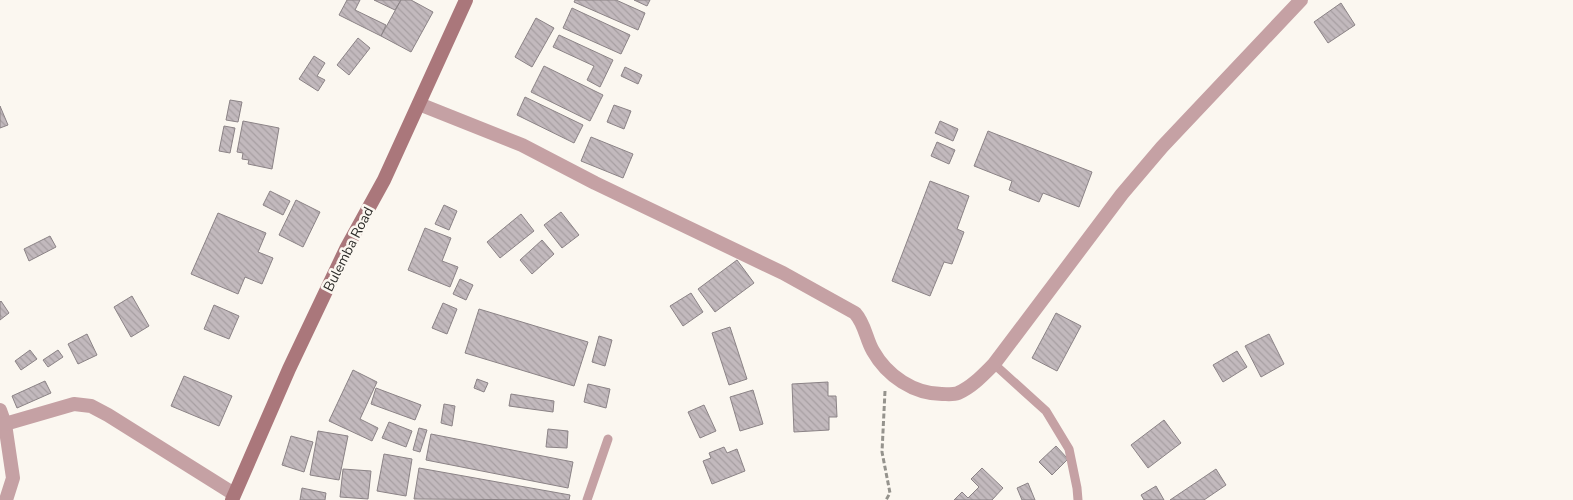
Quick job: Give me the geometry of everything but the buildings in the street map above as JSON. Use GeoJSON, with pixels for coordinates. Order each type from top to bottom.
{"type":"FeatureCollection","features":[{"type":"Feature","properties":{"kind":"main road","name":"Bulemba Road"},"geometry":{"type":"LineString","coordinates":[[233,497],[289,369],[346,249],[384,180],[466,0]]}},
{"type":"Feature","properties":{"kind":"street"},"geometry":{"type":"LineString","coordinates":[[419,104],[522,145],[595,183],[782,273],[855,314],[862,323],[873,352],[887,371],[910,387],[937,394],[956,394],[970,386],[994,364],[1122,194],[1162,147],[1301,0]]}},
{"type":"Feature","properties":{"kind":"street"},"geometry":{"type":"LineString","coordinates":[[5,424],[74,404],[91,406],[108,415],[233,497]]}},
{"type":"Feature","properties":{"kind":"street"},"geometry":{"type":"LineString","coordinates":[[0,410],[5,424],[13,478],[6,500]]}},
{"type":"Feature","properties":{"kind":"lane"},"geometry":{"type":"LineString","coordinates":[[994,364],[1046,411],[1069,449],[1078,500]]}},
{"type":"Feature","properties":{"kind":"lane"},"geometry":{"type":"LineString","coordinates":[[587,500],[608,439]]}},
{"type":"Feature","properties":{"kind":"path"},"geometry":{"type":"LineString","coordinates":[[887,371],[882,452],[892,500]]}},
{"type":"Feature","properties":{"kind":"path"},"geometry":{"type":"LineString","coordinates":[[886,500],[890,493]]}}]}
